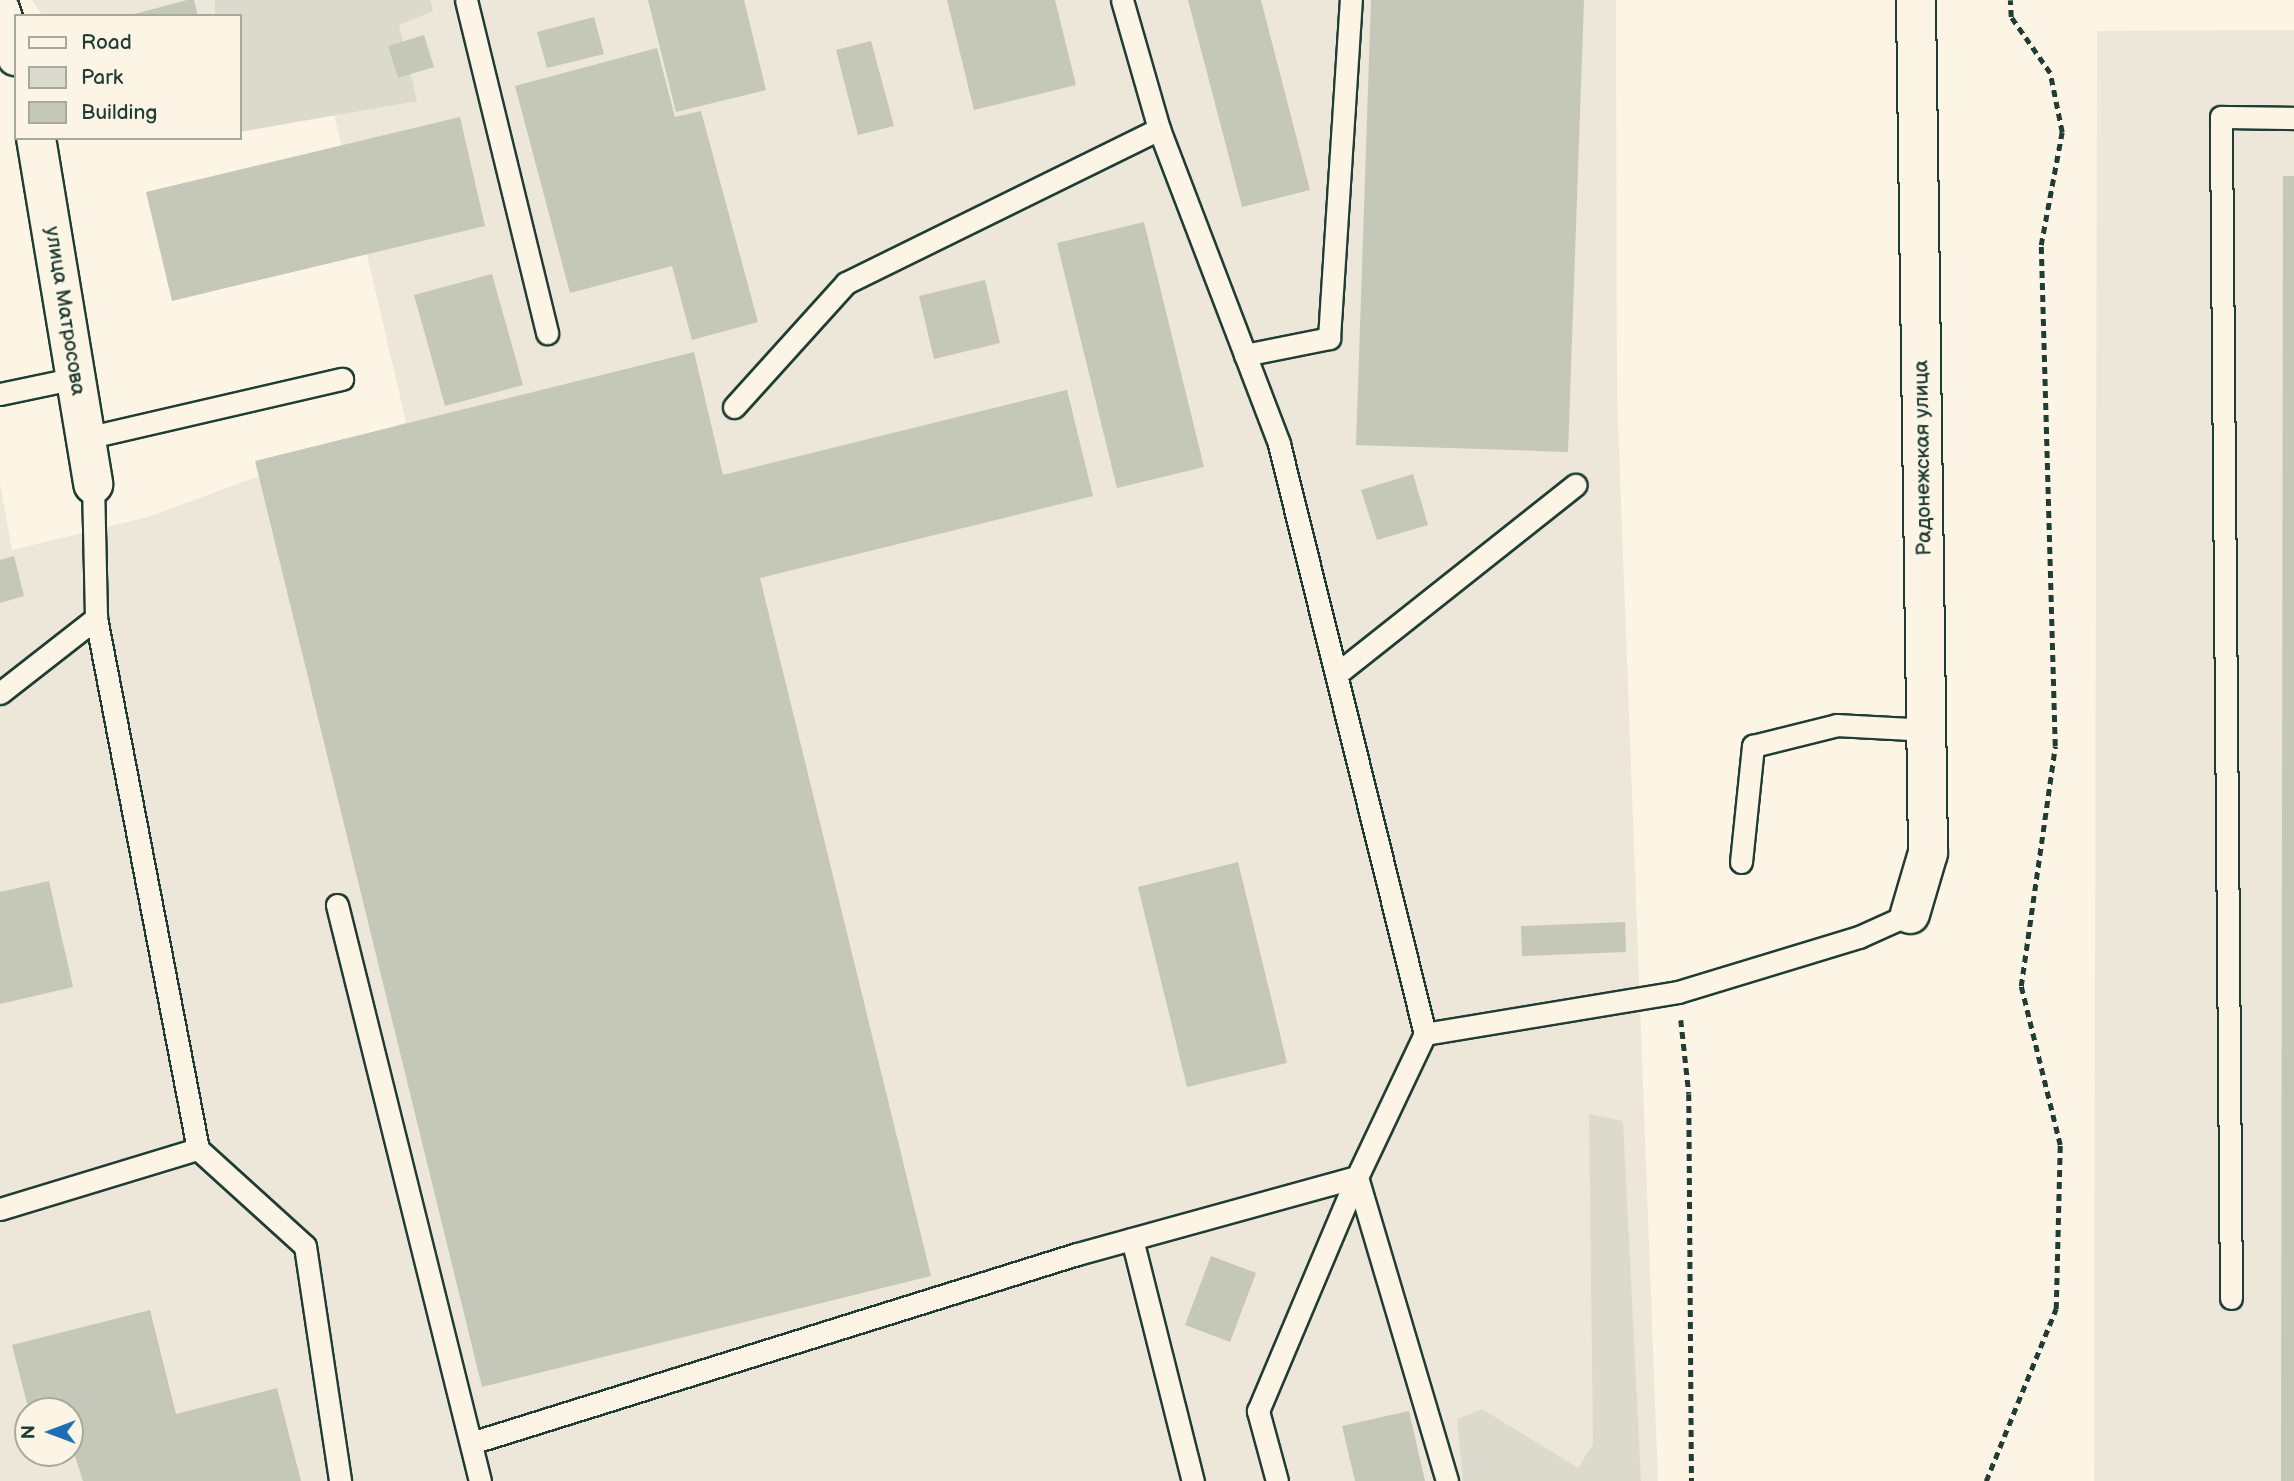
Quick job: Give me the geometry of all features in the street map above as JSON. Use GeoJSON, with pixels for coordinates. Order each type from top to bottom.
{"type":"FeatureCollection","features":[{"type":"Feature","properties":{"kind":"street","name":"Радонежская улица"},"geometry":{"type":"LineString","coordinates":[[1910,914],[1928,853],[1916,0]]}},
{"type":"Feature","properties":{"kind":"street"},"geometry":{"type":"LineString","coordinates":[[0,10],[14,50]]}},
{"type":"Feature","properties":{"kind":"street","name":"улица Матросова"},"geometry":{"type":"LineString","coordinates":[[36,140],[93,484]]}},
{"type":"Feature","properties":{"kind":"lane"},"geometry":{"type":"LineString","coordinates":[[466,0],[547,332]]}},
{"type":"Feature","properties":{"kind":"lane"},"geometry":{"type":"LineString","coordinates":[[1122,0],[1159,129],[1279,444],[1338,673],[1425,1034],[1357,1177],[1258,1411],[1277,1481]]}},
{"type":"Feature","properties":{"kind":"lane"},"geometry":{"type":"LineString","coordinates":[[1245,355],[1329,338],[1351,0]]}},
{"type":"Feature","properties":{"kind":"lane"},"geometry":{"type":"LineString","coordinates":[[2231,1298],[2221,117],[2294,118]]}},
{"type":"Feature","properties":{"kind":"lane"},"geometry":{"type":"LineString","coordinates":[[734,407],[846,283],[1159,129]]}},
{"type":"Feature","properties":{"kind":"lane"},"geometry":{"type":"LineString","coordinates":[[0,394],[76,378]]}},
{"type":"Feature","properties":{"kind":"lane"},"geometry":{"type":"LineString","coordinates":[[86,438],[342,379]]}},
{"type":"Feature","properties":{"kind":"lane"},"geometry":{"type":"LineString","coordinates":[[93,484],[96,618],[198,1149],[305,1246],[340,1481]]}},
{"type":"Feature","properties":{"kind":"lane"},"geometry":{"type":"LineString","coordinates":[[1338,673],[1575,485]]}},
{"type":"Feature","properties":{"kind":"lane"},"geometry":{"type":"LineString","coordinates":[[0,693],[96,618]]}},
{"type":"Feature","properties":{"kind":"lane"},"geometry":{"type":"LineString","coordinates":[[1741,862],[1753,746],[1837,726],[1928,730]]}},
{"type":"Feature","properties":{"kind":"lane"},"geometry":{"type":"LineString","coordinates":[[337,905],[480,1481]]}},
{"type":"Feature","properties":{"kind":"lane"},"geometry":{"type":"LineString","coordinates":[[1425,1034],[1678,992],[1859,937],[1910,914]]}},
{"type":"Feature","properties":{"kind":"lane"},"geometry":{"type":"LineString","coordinates":[[0,1209],[198,1149]]}},
{"type":"Feature","properties":{"kind":"lane"},"geometry":{"type":"LineString","coordinates":[[471,1443],[1132,1240],[1357,1177]]}},
{"type":"Feature","properties":{"kind":"lane"},"geometry":{"type":"LineString","coordinates":[[1357,1177],[1447,1481]]}},
{"type":"Feature","properties":{"kind":"lane"},"geometry":{"type":"LineString","coordinates":[[1132,1240],[1193,1481]]}},
{"type":"Feature","properties":{"kind":"path"},"geometry":{"type":"LineString","coordinates":[[1986,1481],[2056,1309],[2060,1145],[2021,986],[2055,746],[2041,245],[2062,132],[2050,73],[2011,17],[2010,0]]}},
{"type":"Feature","properties":{"kind":"path"},"geometry":{"type":"LineString","coordinates":[[1678,992],[1689,1094],[1692,1481]]}},
{"type":"Feature","properties":{"kind":"shaded area"},"geometry":{"type":"Polygon","coordinates":[[[32,0],[1616,0],[1617,395],[1658,1481],[0,1481],[0,483],[12,550],[148,517],[406,422],[309,7],[242,16],[42,14],[32,0]]]}},
{"type":"Feature","properties":{"kind":"shaded area"},"geometry":{"type":"Polygon","coordinates":[[[2294,30],[2294,1481],[2094,1481],[2097,31],[2294,30]]]}},
{"type":"Feature","properties":{"kind":"green space"},"geometry":{"type":"Polygon","coordinates":[[[215,0],[430,0],[433,11],[399,25],[417,101],[242,132],[242,14],[215,14],[215,0]]]}},
{"type":"Feature","properties":{"kind":"green space"},"geometry":{"type":"Polygon","coordinates":[[[1589,1114],[1623,1121],[1641,1481],[1463,1481],[1457,1419],[1482,1409],[1578,1468],[1593,1444],[1589,1114]]]}},
{"type":"Feature","properties":{"kind":"building"},"geometry":{"type":"Polygon","coordinates":[[[194,0],[198,14],[134,14],[194,0]]]}},
{"type":"Feature","properties":{"kind":"building"},"geometry":{"type":"Polygon","coordinates":[[[648,0],[744,0],[766,90],[676,112],[648,0]]]}},
{"type":"Feature","properties":{"kind":"building"},"geometry":{"type":"Polygon","coordinates":[[[947,0],[1055,0],[1076,85],[974,110],[947,0]]]}},
{"type":"Feature","properties":{"kind":"building"},"geometry":{"type":"Polygon","coordinates":[[[1188,0],[1261,0],[1310,190],[1242,207],[1188,0]]]}},
{"type":"Feature","properties":{"kind":"building"},"geometry":{"type":"Polygon","coordinates":[[[1371,0],[1584,0],[1568,452],[1356,445],[1371,0]]]}},
{"type":"Feature","properties":{"kind":"building"},"geometry":{"type":"Polygon","coordinates":[[[594,17],[604,54],[547,68],[537,32],[594,17]]]}},
{"type":"Feature","properties":{"kind":"building"},"geometry":{"type":"Polygon","coordinates":[[[424,35],[434,67],[398,78],[388,46],[424,35]]]}},
{"type":"Feature","properties":{"kind":"building"},"geometry":{"type":"Polygon","coordinates":[[[871,41],[894,126],[858,135],[836,50],[871,41]]]}},
{"type":"Feature","properties":{"kind":"building"},"geometry":{"type":"Polygon","coordinates":[[[657,48],[675,117],[701,111],[758,322],[692,340],[672,266],[570,293],[515,86],[657,48]]]}},
{"type":"Feature","properties":{"kind":"building"},"geometry":{"type":"Polygon","coordinates":[[[460,117],[485,226],[172,301],[146,192],[460,117]]]}},
{"type":"Feature","properties":{"kind":"building"},"geometry":{"type":"Polygon","coordinates":[[[2283,176],[2294,176],[2294,1481],[2281,1481],[2283,176]]]}},
{"type":"Feature","properties":{"kind":"building"},"geometry":{"type":"Polygon","coordinates":[[[1144,222],[1204,467],[1117,488],[1057,243],[1144,222]]]}},
{"type":"Feature","properties":{"kind":"building"},"geometry":{"type":"Polygon","coordinates":[[[492,274],[523,385],[445,406],[414,295],[492,274]]]}},
{"type":"Feature","properties":{"kind":"building"},"geometry":{"type":"Polygon","coordinates":[[[985,280],[1000,343],[934,359],[919,296],[985,280]]]}},
{"type":"Feature","properties":{"kind":"building"},"geometry":{"type":"Polygon","coordinates":[[[694,352],[723,475],[1067,390],[1093,496],[760,578],[931,1276],[482,1387],[255,461],[694,352]]]}},
{"type":"Feature","properties":{"kind":"building"},"geometry":{"type":"Polygon","coordinates":[[[1413,474],[1428,525],[1377,540],[1361,490],[1413,474]]]}},
{"type":"Feature","properties":{"kind":"building"},"geometry":{"type":"Polygon","coordinates":[[[14,556],[24,596],[0,603],[0,560],[14,556]]]}},
{"type":"Feature","properties":{"kind":"building"},"geometry":{"type":"Polygon","coordinates":[[[1238,862],[1287,1063],[1187,1087],[1138,887],[1238,862]]]}},
{"type":"Feature","properties":{"kind":"building"},"geometry":{"type":"Polygon","coordinates":[[[49,881],[73,987],[0,1004],[0,892],[49,881]]]}},
{"type":"Feature","properties":{"kind":"building"},"geometry":{"type":"Polygon","coordinates":[[[1625,922],[1626,952],[1522,956],[1521,926],[1625,922]]]}},
{"type":"Feature","properties":{"kind":"building"},"geometry":{"type":"Polygon","coordinates":[[[1211,1256],[1256,1273],[1230,1342],[1185,1325],[1211,1256]]]}},
{"type":"Feature","properties":{"kind":"building"},"geometry":{"type":"Polygon","coordinates":[[[150,1310],[176,1414],[277,1388],[301,1481],[83,1481],[78,1467],[84,1467],[84,1397],[25,1397],[12,1345],[150,1310]]]}},
{"type":"Feature","properties":{"kind":"building"},"geometry":{"type":"Polygon","coordinates":[[[1409,1411],[1425,1481],[1355,1481],[1342,1426],[1409,1411]]]}}]}
